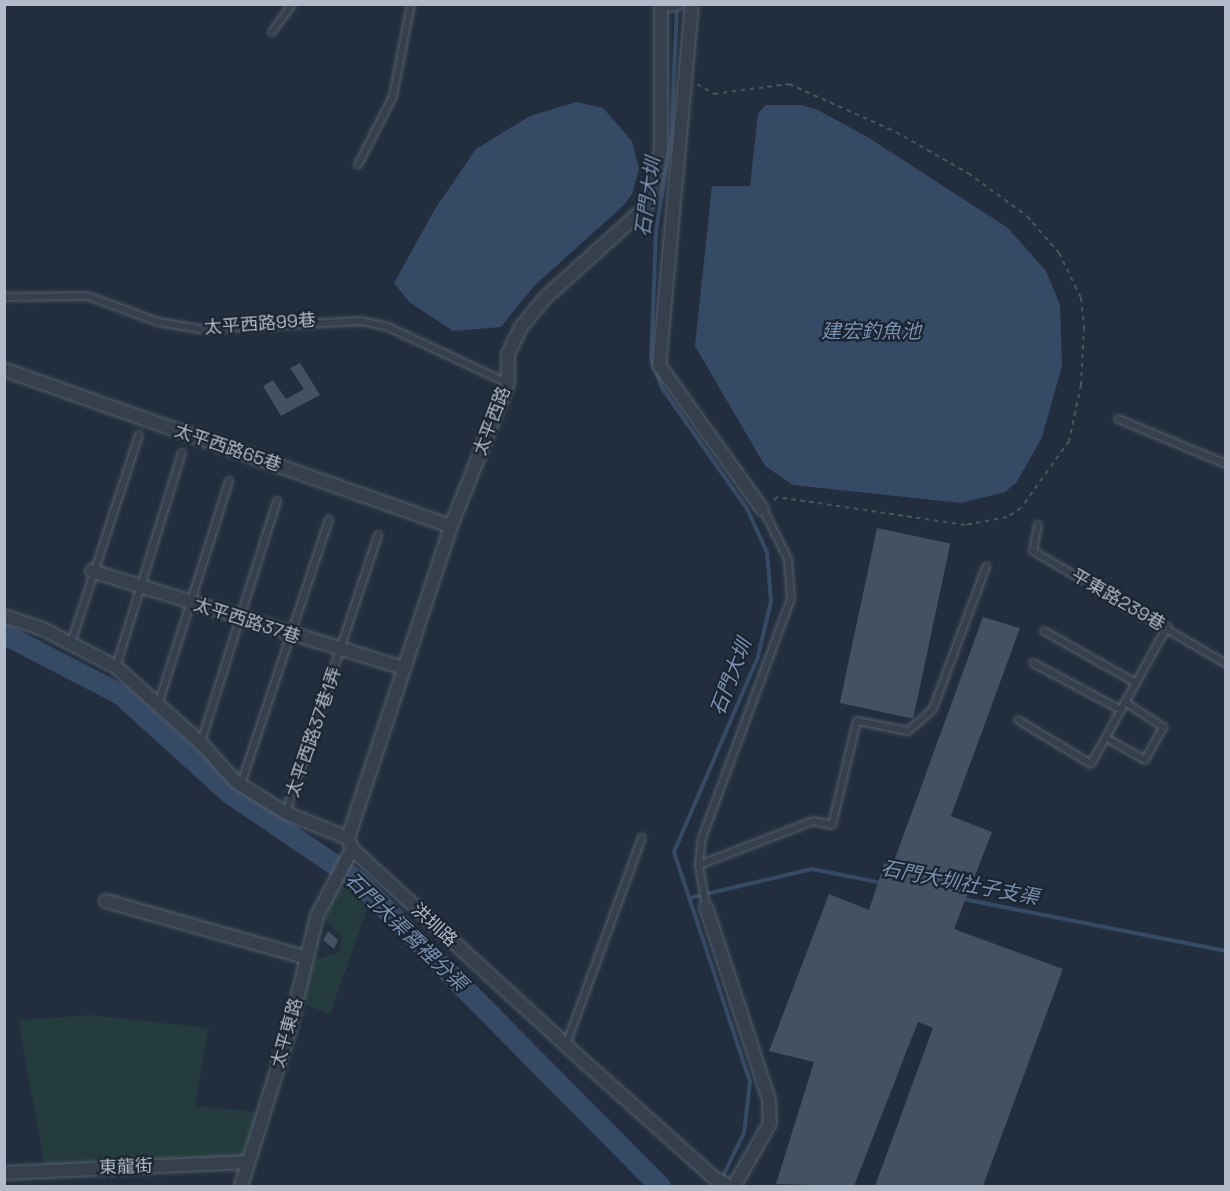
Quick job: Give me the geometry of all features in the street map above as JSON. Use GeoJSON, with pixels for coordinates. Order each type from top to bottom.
{"type":"FeatureCollection","features":[{"type":"Feature","properties":{"kind":"street"},"geometry":{"type":"LineString","coordinates":[[661,5],[676,4]]}},
{"type":"Feature","properties":{"kind":"street"},"geometry":{"type":"LineString","coordinates":[[692,4],[659,365],[762,509]]}},
{"type":"Feature","properties":{"kind":"street","name":"太平西路"},"geometry":{"type":"LineString","coordinates":[[350,844],[403,668],[451,526],[508,383],[508,354],[521,327],[546,297],[646,207],[661,149],[661,5]]}},
{"type":"Feature","properties":{"kind":"street","name":"太平西路65巷"},"geometry":{"type":"LineString","coordinates":[[5,370],[451,526]]}},
{"type":"Feature","properties":{"kind":"street","name":"太平西路37巷"},"geometry":{"type":"LineString","coordinates":[[92,571],[141,585],[290,636],[403,668]]}},
{"type":"Feature","properties":{"kind":"street","name":"洪圳路"},"geometry":{"type":"LineString","coordinates":[[4,616],[70,644],[116,667],[159,702],[241,784],[286,813],[350,844],[566,1045],[713,1177],[729,1186]]}},
{"type":"Feature","properties":{"kind":"street","name":"太平東路"},"geometry":{"type":"LineString","coordinates":[[241,1186],[317,916],[345,862],[350,844]]}},
{"type":"Feature","properties":{"kind":"street"},"geometry":{"type":"LineString","coordinates":[[106,901],[307,958]]}},
{"type":"Feature","properties":{"kind":"street"},"geometry":{"type":"LineString","coordinates":[[706,907],[769,1100],[770,1123],[729,1186]]}},
{"type":"Feature","properties":{"kind":"street","name":"東龍街"},"geometry":{"type":"LineString","coordinates":[[4,1173],[248,1162]]}},
{"type":"Feature","properties":{"kind":"lane"},"geometry":{"type":"LineString","coordinates":[[272,32],[292,4]]}},
{"type":"Feature","properties":{"kind":"lane"},"geometry":{"type":"LineString","coordinates":[[358,165],[393,96],[411,4]]}},
{"type":"Feature","properties":{"kind":"lane","name":"太平西路99巷"},"geometry":{"type":"LineString","coordinates":[[4,297],[88,296],[158,322],[199,329],[360,321],[386,326],[508,383]]}},
{"type":"Feature","properties":{"kind":"lane"},"geometry":{"type":"LineString","coordinates":[[1118,420],[1226,464]]}},
{"type":"Feature","properties":{"kind":"lane"},"geometry":{"type":"LineString","coordinates":[[70,644],[92,571],[139,435]]}},
{"type":"Feature","properties":{"kind":"lane"},"geometry":{"type":"LineString","coordinates":[[116,667],[182,453]]}},
{"type":"Feature","properties":{"kind":"lane"},"geometry":{"type":"LineString","coordinates":[[159,702],[229,481]]}},
{"type":"Feature","properties":{"kind":"lane"},"geometry":{"type":"LineString","coordinates":[[201,743],[277,501]]}},
{"type":"Feature","properties":{"kind":"lane"},"geometry":{"type":"LineString","coordinates":[[706,907],[701,890],[699,865],[702,838],[791,599],[788,559],[762,509]]}},
{"type":"Feature","properties":{"kind":"lane"},"geometry":{"type":"LineString","coordinates":[[241,784],[329,519]]}},
{"type":"Feature","properties":{"kind":"lane","name":"平東路239巷"},"geometry":{"type":"LineString","coordinates":[[1038,525],[1033,551],[1167,627],[1226,664]]}},
{"type":"Feature","properties":{"kind":"lane","name":"太平西路37巷1弄"},"geometry":{"type":"LineString","coordinates":[[286,813],[378,535]]}},
{"type":"Feature","properties":{"kind":"lane"},"geometry":{"type":"LineString","coordinates":[[699,865],[813,821],[832,825],[857,722],[908,731],[933,709],[986,567]]}},
{"type":"Feature","properties":{"kind":"lane"},"geometry":{"type":"LineString","coordinates":[[1018,720],[1091,764],[1167,627]]}},
{"type":"Feature","properties":{"kind":"lane"},"geometry":{"type":"LineString","coordinates":[[1044,631],[1136,683]]}},
{"type":"Feature","properties":{"kind":"lane"},"geometry":{"type":"LineString","coordinates":[[1033,663],[1121,710]]}},
{"type":"Feature","properties":{"kind":"lane"},"geometry":{"type":"LineString","coordinates":[[1106,738],[1145,760],[1163,727],[1125,702]]}},
{"type":"Feature","properties":{"kind":"lane"},"geometry":{"type":"LineString","coordinates":[[566,1045],[642,837]]}},
{"type":"Feature","properties":{"kind":"path"},"geometry":{"type":"LineString","coordinates":[[693,81],[714,94],[789,84],[896,132],[968,173],[1027,216],[1059,253],[1081,298],[1081,385],[1069,441],[1021,508],[1007,517],[965,525],[777,498],[762,509]]}},
{"type":"Feature","properties":{"kind":"green space"},"geometry":{"type":"Polygon","coordinates":[[[342,873],[371,898],[330,1014],[298,1002],[310,962],[339,952],[342,937],[325,921],[342,873]]]}},
{"type":"Feature","properties":{"kind":"green space"},"geometry":{"type":"Polygon","coordinates":[[[91,1015],[209,1028],[195,1106],[258,1112],[245,1161],[45,1168],[18,1020],[91,1015]]]}},
{"type":"Feature","properties":{"kind":"water"},"geometry":{"type":"Polygon","coordinates":[[[576,102],[603,108],[632,141],[639,169],[632,194],[624,205],[534,286],[501,327],[453,331],[409,302],[394,283],[435,209],[476,149],[530,116],[576,102]]]}},
{"type":"Feature","properties":{"kind":"water","name":"建宏釣魚池"},"geometry":{"type":"Polygon","coordinates":[[[766,105],[801,105],[818,110],[869,138],[1008,228],[1046,271],[1060,305],[1062,366],[1042,437],[1017,482],[1005,492],[961,503],[793,485],[765,466],[695,346],[712,186],[750,186],[758,113],[766,105]]]}},
{"type":"Feature","properties":{"kind":"building"},"geometry":{"type":"Polygon","coordinates":[[[300,363],[320,395],[281,416],[263,386],[273,380],[286,399],[304,389],[290,368],[300,363]]]}},
{"type":"Feature","properties":{"kind":"building"},"geometry":{"type":"Polygon","coordinates":[[[877,528],[950,544],[913,719],[840,703],[877,528]]]}},
{"type":"Feature","properties":{"kind":"building"},"geometry":{"type":"Polygon","coordinates":[[[983,617],[1020,628],[951,816],[992,832],[954,929],[1063,969],[983,1186],[875,1186],[933,1028],[918,1022],[854,1186],[776,1184],[814,1062],[769,1051],[829,894],[869,910],[885,861],[893,864],[983,617]]]}},
{"type":"Feature","properties":{"kind":"building"},"geometry":{"type":"Polygon","coordinates":[[[328,931],[338,940],[334,949],[323,940],[328,931]]]}},
{"type":"Feature","properties":{"kind":"waterway","name":"石門大圳"},"geometry":{"type":"LineString","coordinates":[[677,6],[671,141],[656,231],[651,359],[662,388],[747,509],[767,552],[771,601],[758,657],[674,852],[750,1082],[744,1133],[721,1180]]}},
{"type":"Feature","properties":{"kind":"waterway","name":"石門大渠霄裡分渠"},"geometry":{"type":"LineString","coordinates":[[4,634],[120,694],[228,792],[357,880],[660,1186]]}},
{"type":"Feature","properties":{"kind":"waterway","name":"石門大圳社子支渠"},"geometry":{"type":"LineString","coordinates":[[689,898],[812,869],[882,883]]}},
{"type":"Feature","properties":{"kind":"waterway","name":"石門大圳社子支渠"},"geometry":{"type":"LineString","coordinates":[[963,899],[1226,951]]}}]}
